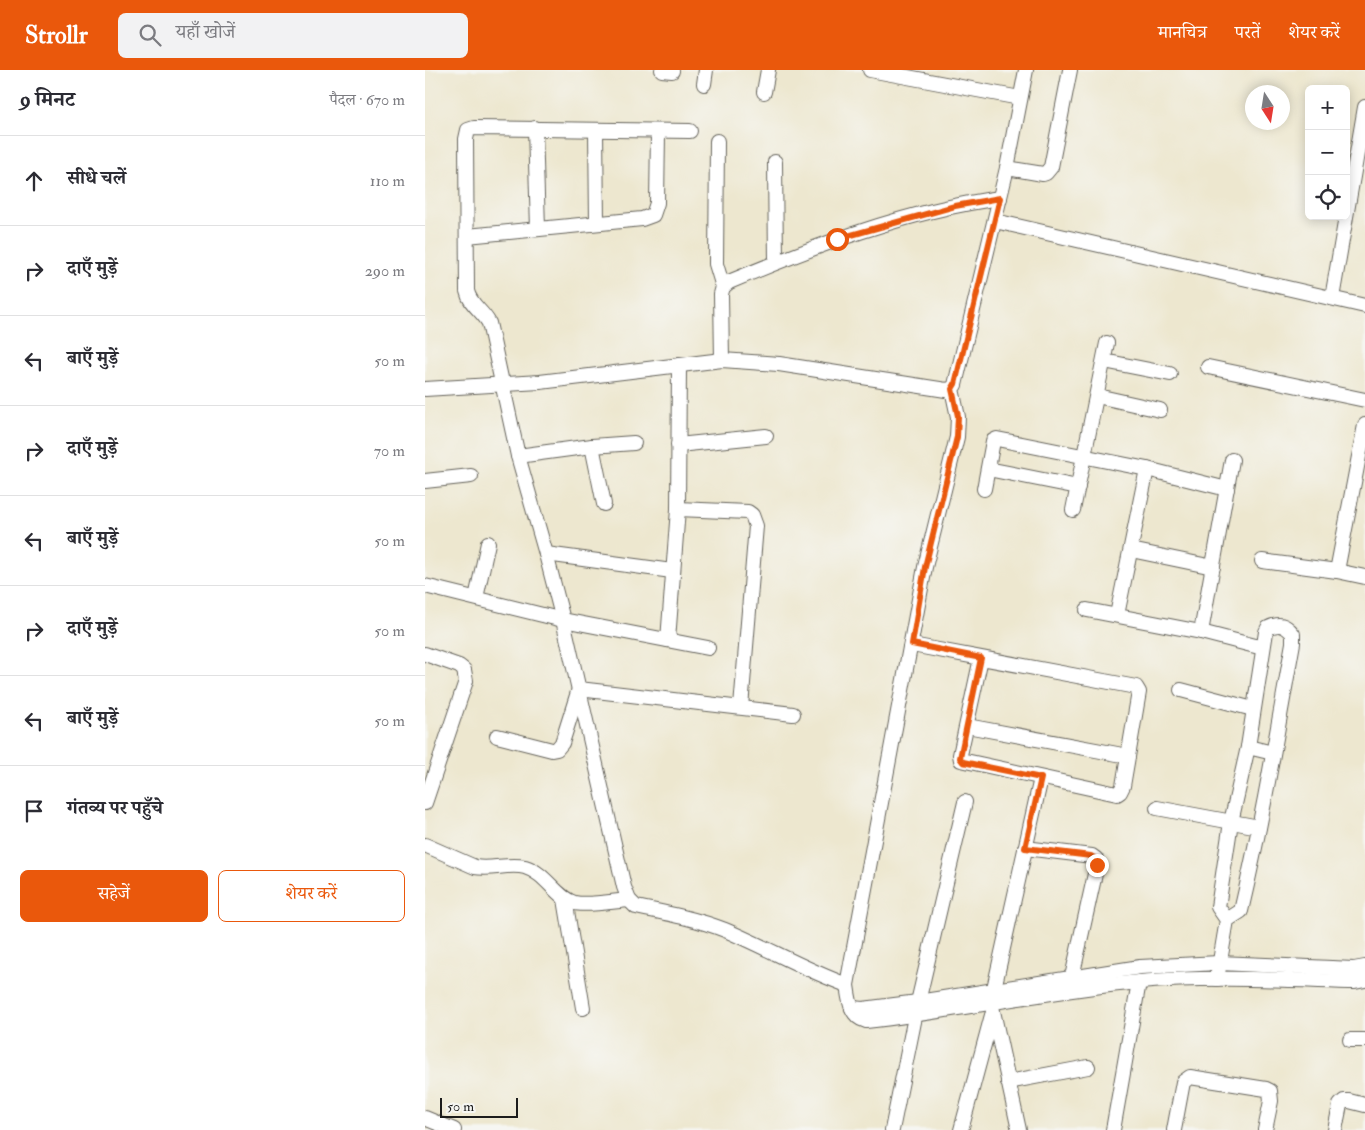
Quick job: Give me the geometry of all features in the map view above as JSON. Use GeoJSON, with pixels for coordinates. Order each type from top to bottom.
{"type":"FeatureCollection","features":[{"type":"Feature","properties":{"kind":"street"},"geometry":{"type":"LineString","coordinates":[[704,84],[706,70]]}},
{"type":"Feature","properties":{"kind":"street"},"geometry":{"type":"LineString","coordinates":[[764,92],[768,70]]}},
{"type":"Feature","properties":{"kind":"street"},"geometry":{"type":"LineString","coordinates":[[870,70],[1020,98]]}},
{"type":"Feature","properties":{"kind":"street"},"geometry":{"type":"LineString","coordinates":[[1026,70],[995,221],[955,384],[952,389],[958,416],[957,437],[925,567],[847,985],[851,1008],[917,1009],[1139,982],[1217,979],[1355,982],[1365,980]]}},
{"type":"Feature","properties":{"kind":"street"},"geometry":{"type":"LineString","coordinates":[[1007,168],[1043,174],[1051,167],[1070,70]]}},
{"type":"Feature","properties":{"kind":"street"},"geometry":{"type":"LineString","coordinates":[[1332,298],[1365,107]]}},
{"type":"Feature","properties":{"kind":"street"},"geometry":{"type":"LineString","coordinates":[[690,131],[658,132],[535,128],[474,128],[468,130],[466,139],[468,298],[485,314],[489,323],[518,456],[563,620],[624,887],[629,900],[637,906],[697,920],[724,930],[847,985]]}},
{"type":"Feature","properties":{"kind":"street"},"geometry":{"type":"LineString","coordinates":[[535,128],[538,229]]}},
{"type":"Feature","properties":{"kind":"street"},"geometry":{"type":"LineString","coordinates":[[596,130],[597,223]]}},
{"type":"Feature","properties":{"kind":"street"},"geometry":{"type":"LineString","coordinates":[[467,236],[642,219],[653,216],[657,203],[658,132]]}},
{"type":"Feature","properties":{"kind":"street"},"geometry":{"type":"LineString","coordinates":[[717,141],[716,264],[723,287],[721,294],[722,360]]}},
{"type":"Feature","properties":{"kind":"street"},"geometry":{"type":"LineString","coordinates":[[775,162],[776,262]]}},
{"type":"Feature","properties":{"kind":"street"},"geometry":{"type":"LineString","coordinates":[[723,287],[729,282],[776,262],[837,239],[955,206],[1000,198]]}},
{"type":"Feature","properties":{"kind":"street"},"geometry":{"type":"LineString","coordinates":[[995,221],[1365,306]]}},
{"type":"Feature","properties":{"kind":"street"},"geometry":{"type":"LineString","coordinates":[[1073,510],[1107,343]]}},
{"type":"Feature","properties":{"kind":"street"},"geometry":{"type":"LineString","coordinates":[[425,389],[540,382],[722,360],[779,364],[946,390],[952,389]]}},
{"type":"Feature","properties":{"kind":"street"},"geometry":{"type":"LineString","coordinates":[[1104,362],[1170,374]]}},
{"type":"Feature","properties":{"kind":"street"},"geometry":{"type":"LineString","coordinates":[[668,640],[678,509],[679,365]]}},
{"type":"Feature","properties":{"kind":"street"},"geometry":{"type":"LineString","coordinates":[[1208,367],[1365,400]]}},
{"type":"Feature","properties":{"kind":"street"},"geometry":{"type":"LineString","coordinates":[[1097,396],[1160,410]]}},
{"type":"Feature","properties":{"kind":"street"},"geometry":{"type":"LineString","coordinates":[[1337,571],[1365,425]]}},
{"type":"Feature","properties":{"kind":"street"},"geometry":{"type":"LineString","coordinates":[[679,445],[766,436]]}},
{"type":"Feature","properties":{"kind":"street"},"geometry":{"type":"LineString","coordinates":[[984,489],[993,441],[997,438],[1147,469],[1227,489]]}},
{"type":"Feature","properties":{"kind":"street"},"geometry":{"type":"LineString","coordinates":[[518,456],[634,442]]}},
{"type":"Feature","properties":{"kind":"street"},"geometry":{"type":"LineString","coordinates":[[591,446],[604,504]]}},
{"type":"Feature","properties":{"kind":"street"},"geometry":{"type":"LineString","coordinates":[[1201,632],[1232,460]]}},
{"type":"Feature","properties":{"kind":"street"},"geometry":{"type":"LineString","coordinates":[[988,469],[1078,487]]}},
{"type":"Feature","properties":{"kind":"street"},"geometry":{"type":"LineString","coordinates":[[1117,616],[1147,469]]}},
{"type":"Feature","properties":{"kind":"street"},"geometry":{"type":"LineString","coordinates":[[425,481],[471,476]]}},
{"type":"Feature","properties":{"kind":"street"},"geometry":{"type":"LineString","coordinates":[[678,509],[748,512],[754,519],[756,526],[741,707]]}},
{"type":"Feature","properties":{"kind":"street"},"geometry":{"type":"LineString","coordinates":[[476,598],[488,544]]}},
{"type":"Feature","properties":{"kind":"street"},"geometry":{"type":"LineString","coordinates":[[1131,550],[1213,567]]}},
{"type":"Feature","properties":{"kind":"street"},"geometry":{"type":"LineString","coordinates":[[546,554],[672,571]]}},
{"type":"Feature","properties":{"kind":"street"},"geometry":{"type":"LineString","coordinates":[[1262,561],[1337,571],[1365,577]]}},
{"type":"Feature","properties":{"kind":"street"},"geometry":{"type":"LineString","coordinates":[[425,586],[563,620],[708,648]]}},
{"type":"Feature","properties":{"kind":"street"},"geometry":{"type":"LineString","coordinates":[[1087,610],[1201,632],[1263,648]]}},
{"type":"Feature","properties":{"kind":"street"},"geometry":{"type":"LineString","coordinates":[[1217,979],[1227,920],[1218,907],[1231,822],[1248,747],[1263,648],[1268,628],[1277,624],[1283,625],[1293,634],[1293,643],[1259,827],[1241,911],[1227,920]]}},
{"type":"Feature","properties":{"kind":"street"},"geometry":{"type":"LineString","coordinates":[[912,644],[1136,687],[1139,692],[1123,786],[1120,792],[1117,794],[963,762],[960,755],[981,658]]}},
{"type":"Feature","properties":{"kind":"street"},"geometry":{"type":"LineString","coordinates":[[425,654],[459,666],[464,670],[466,681],[425,803]]}},
{"type":"Feature","properties":{"kind":"street"},"geometry":{"type":"LineString","coordinates":[[579,689],[793,714]]}},
{"type":"Feature","properties":{"kind":"street"},"geometry":{"type":"LineString","coordinates":[[497,736],[552,750],[557,749],[562,743],[579,689]]}},
{"type":"Feature","properties":{"kind":"street"},"geometry":{"type":"LineString","coordinates":[[1181,690],[1253,709]]}},
{"type":"Feature","properties":{"kind":"street"},"geometry":{"type":"LineString","coordinates":[[967,726],[1128,756]]}},
{"type":"Feature","properties":{"kind":"street"},"geometry":{"type":"LineString","coordinates":[[1248,747],[1273,753]]}},
{"type":"Feature","properties":{"kind":"street"},"geometry":{"type":"LineString","coordinates":[[961,1130],[992,1001],[1041,778]]}},
{"type":"Feature","properties":{"kind":"street"},"geometry":{"type":"LineString","coordinates":[[892,1130],[917,1009],[965,802]]}},
{"type":"Feature","properties":{"kind":"street"},"geometry":{"type":"LineString","coordinates":[[1157,808],[1259,827]]}},
{"type":"Feature","properties":{"kind":"street"},"geometry":{"type":"LineString","coordinates":[[425,845],[483,868],[519,866],[526,868],[544,878],[565,899],[574,903],[629,900]]}},
{"type":"Feature","properties":{"kind":"street"},"geometry":{"type":"LineString","coordinates":[[1025,848],[1091,856],[1096,859],[1097,865],[1072,976]]}},
{"type":"Feature","properties":{"kind":"street"},"geometry":{"type":"LineString","coordinates":[[565,899],[583,1008]]}},
{"type":"Feature","properties":{"kind":"street"},"geometry":{"type":"LineString","coordinates":[[992,1001],[1072,976],[1140,967],[1219,963],[1354,969],[1365,967]]}},
{"type":"Feature","properties":{"kind":"street"},"geometry":{"type":"LineString","coordinates":[[1113,1130],[1139,982]]}},
{"type":"Feature","properties":{"kind":"street"},"geometry":{"type":"LineString","coordinates":[[992,1001],[1019,1130]]}},
{"type":"Feature","properties":{"kind":"street"},"geometry":{"type":"LineString","coordinates":[[1350,1040],[1365,1040]]}},
{"type":"Feature","properties":{"kind":"street"},"geometry":{"type":"LineString","coordinates":[[1008,1082],[1088,1067]]}},
{"type":"Feature","properties":{"kind":"street"},"geometry":{"type":"LineString","coordinates":[[1174,1130],[1183,1082],[1186,1078],[1190,1077],[1270,1091],[1271,1101],[1265,1130]]}},
{"type":"Feature","properties":{"kind":"street"},"geometry":{"type":"LineString","coordinates":[[1335,1130],[1340,1105],[1344,1101],[1365,1105]]}},
{"type":"Feature","properties":{"kind":"street"},"geometry":{"type":"LineString","coordinates":[[425,1118],[454,1130]]}},
{"type":"Feature","properties":{"kind":"route"},"geometry":{"type":"LineString","coordinates":[[837,239],[955,206],[1000,198],[955,384],[952,389],[958,416],[957,437],[925,567],[912,644],[981,658],[960,758],[963,762],[1041,778],[1025,848],[1091,856],[1096,859],[1097,865]]}}]}
